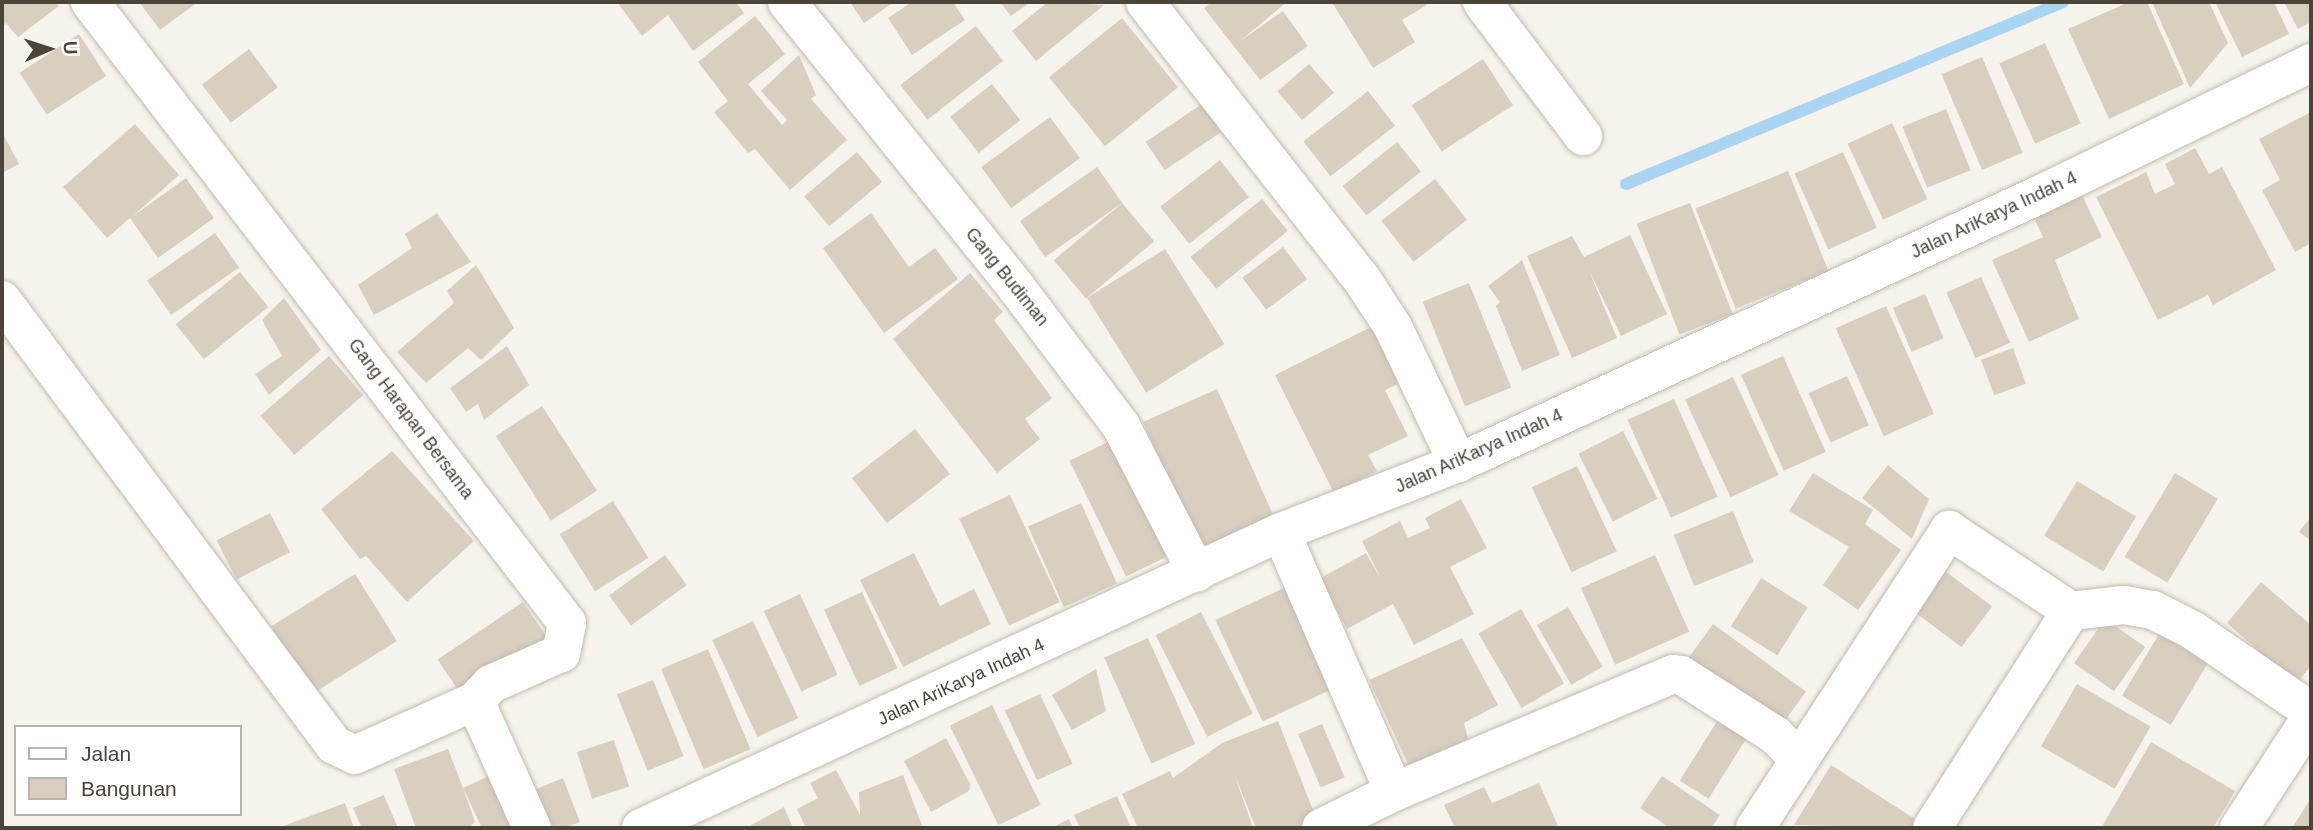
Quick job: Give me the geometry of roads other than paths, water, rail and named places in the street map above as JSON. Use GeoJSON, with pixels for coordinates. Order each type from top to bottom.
{"type":"FeatureCollection","features":[{"type":"Feature","properties":{"kind":"street","name":"Gang Harapan Bersama"},"geometry":{"type":"LineString","coordinates":[[90,2],[567,623],[561,653],[491,684],[475,701]]}},
{"type":"Feature","properties":{"kind":"street","name":"Gang Budiman"},"geometry":{"type":"LineString","coordinates":[[786,2],[1016,286],[1121,426],[1197,573]]}},
{"type":"Feature","properties":{"kind":"street"},"geometry":{"type":"LineString","coordinates":[[1145,2],[1361,278],[1400,340],[1458,463]]}},
{"type":"Feature","properties":{"kind":"street"},"geometry":{"type":"LineString","coordinates":[[1482,2],[1583,136]]}},
{"type":"Feature","properties":{"kind":"street","name":"Jalan AriKarya Indah 4"},"geometry":{"type":"LineString","coordinates":[[642,828],[1281,532],[1458,463],[2037,196],[2311,63]]}},
{"type":"Feature","properties":{"kind":"street"},"geometry":{"type":"LineString","coordinates":[[2,300],[334,745],[355,755],[475,701],[532,828]]}},
{"type":"Feature","properties":{"kind":"street"},"geometry":{"type":"LineString","coordinates":[[1755,828],[1949,530],[2071,611],[2124,605],[2152,610],[2194,631],[2311,711]]}},
{"type":"Feature","properties":{"kind":"street"},"geometry":{"type":"LineString","coordinates":[[1281,532],[1395,792]]}},
{"type":"Feature","properties":{"kind":"street"},"geometry":{"type":"LineString","coordinates":[[1932,828],[2071,611]]}},
{"type":"Feature","properties":{"kind":"street"},"geometry":{"type":"LineString","coordinates":[[1321,828],[1395,792],[1673,674],[1681,675],[1775,735],[1799,759]]}},
{"type":"Feature","properties":{"kind":"street"},"geometry":{"type":"LineString","coordinates":[[2239,828],[2311,717]]}},
{"type":"Feature","properties":{"kind":"waterway"},"geometry":{"type":"LineString","coordinates":[[1626,184],[2063,2]]}}]}
